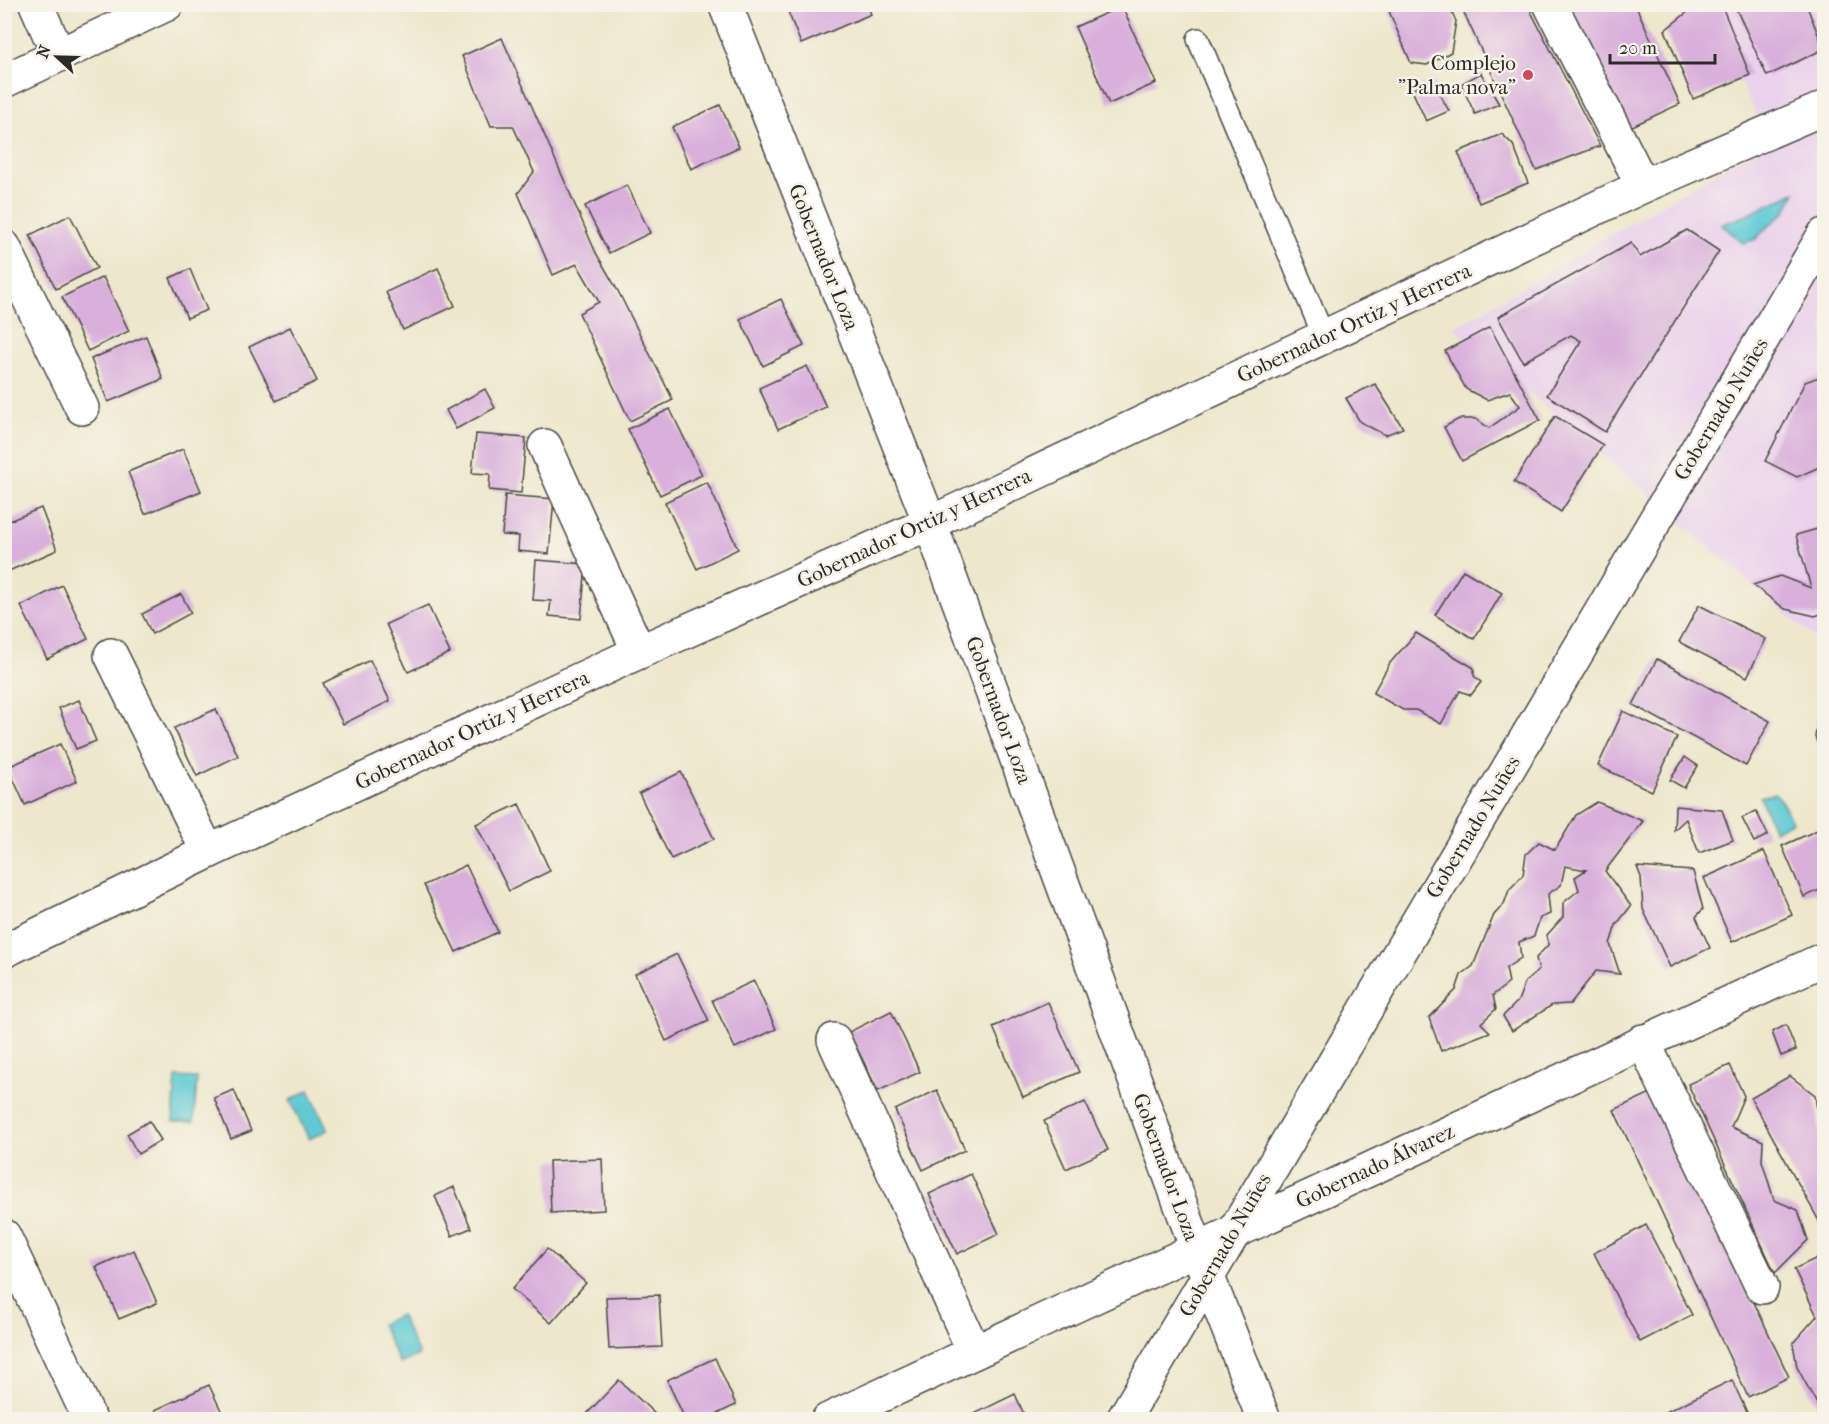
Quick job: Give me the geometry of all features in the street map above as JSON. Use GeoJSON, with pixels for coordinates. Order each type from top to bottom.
{"type":"FeatureCollection","features":[{"type":"Feature","properties":{"kind":"street"},"geometry":{"type":"LineString","coordinates":[[36,4],[58,54]]}},
{"type":"Feature","properties":{"kind":"street"},"geometry":{"type":"LineString","coordinates":[[4,81],[166,4]]}},
{"type":"Feature","properties":{"kind":"street","name":"Gobernador Loza"},"geometry":{"type":"LineString","coordinates":[[725,4],[930,523],[1202,1262],[1264,1419]]}},
{"type":"Feature","properties":{"kind":"street"},"geometry":{"type":"LineString","coordinates":[[1550,4],[1643,186]]}},
{"type":"Feature","properties":{"kind":"street","name":"Gobernador Ortiz y Herrera"},"geometry":{"type":"LineString","coordinates":[[4,951],[208,852],[639,652],[930,523],[1643,186],[1824,108]]}},
{"type":"Feature","properties":{"kind":"street","name":"Gobernado Nuñes"},"geometry":{"type":"LineString","coordinates":[[1233,1232],[1824,235]]}},
{"type":"Feature","properties":{"kind":"street"},"geometry":{"type":"LineString","coordinates":[[4,247],[82,408]]}},
{"type":"Feature","properties":{"kind":"street"},"geometry":{"type":"LineString","coordinates":[[545,446],[639,652]]}},
{"type":"Feature","properties":{"kind":"street"},"geometry":{"type":"LineString","coordinates":[[111,655],[208,852]]}},
{"type":"Feature","properties":{"kind":"street","name":"Gobernado Álvarez"},"geometry":{"type":"LineString","coordinates":[[828,1419],[974,1352],[1202,1262],[1233,1232],[1824,958]]}},
{"type":"Feature","properties":{"kind":"street"},"geometry":{"type":"LineString","coordinates":[[834,1040],[974,1352]]}},
{"type":"Feature","properties":{"kind":"street"},"geometry":{"type":"LineString","coordinates":[[1643,1041],[1762,1287]]}},
{"type":"Feature","properties":{"kind":"street"},"geometry":{"type":"LineString","coordinates":[[4,1236],[90,1419]]}},
{"type":"Feature","properties":{"kind":"street","name":"Gobernado Nuñes"},"geometry":{"type":"LineString","coordinates":[[1123,1419],[1202,1262]]}},
{"type":"Feature","properties":{"kind":"lane"},"geometry":{"type":"LineString","coordinates":[[1198,39],[1324,337]]}},
{"type":"Feature","properties":{"kind":"shaded area"},"geometry":{"type":"Polygon","coordinates":[[[1703,5],[1824,5],[1824,646],[1454,328],[1769,141],[1703,5]]]}},
{"type":"Feature","properties":{"kind":"water"},"geometry":{"type":"Polygon","coordinates":[[[1795,192],[1786,211],[1756,239],[1743,243],[1721,224],[1745,216],[1795,192]]]}},
{"type":"Feature","properties":{"kind":"water"},"geometry":{"type":"Polygon","coordinates":[[[1775,793],[1792,822],[1774,831],[1760,797],[1775,793]]]}},
{"type":"Feature","properties":{"kind":"water"},"geometry":{"type":"Polygon","coordinates":[[[176,1077],[197,1078],[194,1122],[173,1121],[176,1077]]]}},
{"type":"Feature","properties":{"kind":"water"},"geometry":{"type":"Polygon","coordinates":[[[309,1090],[328,1130],[309,1139],[290,1100],[309,1090]]]}},
{"type":"Feature","properties":{"kind":"water"},"geometry":{"type":"Polygon","coordinates":[[[400,1315],[419,1355],[400,1364],[381,1324],[400,1315]]]}},
{"type":"Feature","properties":{"kind":"building"},"geometry":{"type":"Polygon","coordinates":[[[785,4],[867,4],[871,14],[801,44],[785,4]]]}},
{"type":"Feature","properties":{"kind":"building"},"geometry":{"type":"Polygon","coordinates":[[[1386,4],[1448,4],[1456,21],[1451,52],[1427,65],[1411,63],[1386,4]]]}},
{"type":"Feature","properties":{"kind":"building","name":"Complejo \"Palma nova\""},"geometry":{"type":"Polygon","coordinates":[[[1460,4],[1527,4],[1600,146],[1536,170],[1460,4]]]}},
{"type":"Feature","properties":{"kind":"building"},"geometry":{"type":"Polygon","coordinates":[[[1563,4],[1635,4],[1680,104],[1628,128],[1563,4]]]}},
{"type":"Feature","properties":{"kind":"building"},"geometry":{"type":"Polygon","coordinates":[[[1698,4],[1721,4],[1750,75],[1693,99],[1665,30],[1698,4]]]}},
{"type":"Feature","properties":{"kind":"building"},"geometry":{"type":"Polygon","coordinates":[[[1734,4],[1806,4],[1824,49],[1767,76],[1734,4]]]}},
{"type":"Feature","properties":{"kind":"building"},"geometry":{"type":"Polygon","coordinates":[[[1122,6],[1156,83],[1109,104],[1075,27],[1122,6]]]}},
{"type":"Feature","properties":{"kind":"building"},"geometry":{"type":"Polygon","coordinates":[[[502,38],[596,253],[618,291],[673,400],[630,421],[579,313],[599,302],[577,264],[553,275],[518,193],[534,172],[513,126],[491,126],[462,56],[502,38]]]}},
{"type":"Feature","properties":{"kind":"building"},"geometry":{"type":"Polygon","coordinates":[[[1481,73],[1499,104],[1475,114],[1461,84],[1481,73]]]}},
{"type":"Feature","properties":{"kind":"building"},"geometry":{"type":"Polygon","coordinates":[[[1432,80],[1449,111],[1426,121],[1412,90],[1432,80]]]}},
{"type":"Feature","properties":{"kind":"building"},"geometry":{"type":"Polygon","coordinates":[[[720,105],[739,147],[691,169],[672,127],[720,105]]]}},
{"type":"Feature","properties":{"kind":"building"},"geometry":{"type":"Polygon","coordinates":[[[1502,134],[1513,145],[1528,183],[1479,203],[1458,152],[1502,134]]]}},
{"type":"Feature","properties":{"kind":"building"},"geometry":{"type":"Polygon","coordinates":[[[627,185],[650,233],[609,253],[585,206],[627,185]]]}},
{"type":"Feature","properties":{"kind":"building"},"geometry":{"type":"Polygon","coordinates":[[[70,215],[97,268],[56,289],[30,235],[70,215]]]}},
{"type":"Feature","properties":{"kind":"building"},"geometry":{"type":"Polygon","coordinates":[[[1687,230],[1719,251],[1605,432],[1547,395],[1581,341],[1571,335],[1523,362],[1498,317],[1631,243],[1640,257],[1687,230]]]}},
{"type":"Feature","properties":{"kind":"building"},"geometry":{"type":"Polygon","coordinates":[[[438,268],[455,306],[403,330],[386,292],[438,268]]]}},
{"type":"Feature","properties":{"kind":"building"},"geometry":{"type":"Polygon","coordinates":[[[190,269],[207,310],[187,318],[170,278],[190,269]]]}},
{"type":"Feature","properties":{"kind":"building"},"geometry":{"type":"Polygon","coordinates":[[[103,277],[129,331],[88,351],[62,297],[103,277]]]}},
{"type":"Feature","properties":{"kind":"building"},"geometry":{"type":"Polygon","coordinates":[[[781,299],[804,346],[763,366],[740,319],[781,299]]]}},
{"type":"Feature","properties":{"kind":"building"},"geometry":{"type":"Polygon","coordinates":[[[290,327],[317,381],[276,401],[249,347],[290,327]]]}},
{"type":"Feature","properties":{"kind":"building"},"geometry":{"type":"Polygon","coordinates":[[[1490,327],[1540,420],[1462,461],[1444,427],[1459,419],[1476,419],[1489,428],[1520,406],[1510,392],[1487,400],[1466,389],[1445,351],[1490,327]]]}},
{"type":"Feature","properties":{"kind":"building"},"geometry":{"type":"Polygon","coordinates":[[[146,336],[163,379],[108,402],[91,359],[146,336]]]}},
{"type":"Feature","properties":{"kind":"building"},"geometry":{"type":"Polygon","coordinates":[[[807,366],[826,407],[778,429],[759,388],[807,366]]]}},
{"type":"Feature","properties":{"kind":"building"},"geometry":{"type":"Polygon","coordinates":[[[1824,375],[1824,465],[1797,477],[1765,461],[1805,382],[1824,375]]]}},
{"type":"Feature","properties":{"kind":"building"},"geometry":{"type":"Polygon","coordinates":[[[1375,384],[1403,428],[1385,435],[1360,422],[1346,398],[1375,384]]]}},
{"type":"Feature","properties":{"kind":"building"},"geometry":{"type":"Polygon","coordinates":[[[485,389],[495,408],[456,429],[446,410],[485,389]]]}},
{"type":"Feature","properties":{"kind":"building"},"geometry":{"type":"Polygon","coordinates":[[[670,409],[702,475],[660,495],[628,429],[670,409]]]}},
{"type":"Feature","properties":{"kind":"building"},"geometry":{"type":"Polygon","coordinates":[[[1555,416],[1603,445],[1561,512],[1514,482],[1555,416]]]}},
{"type":"Feature","properties":{"kind":"building"},"geometry":{"type":"Polygon","coordinates":[[[476,434],[526,438],[521,493],[489,490],[490,474],[472,473],[476,434]]]}},
{"type":"Feature","properties":{"kind":"building"},"geometry":{"type":"Polygon","coordinates":[[[183,449],[201,491],[145,514],[128,472],[183,449]]]}},
{"type":"Feature","properties":{"kind":"building"},"geometry":{"type":"Polygon","coordinates":[[[707,482],[738,549],[697,569],[665,502],[707,482]]]}},
{"type":"Feature","properties":{"kind":"building"},"geometry":{"type":"Polygon","coordinates":[[[505,495],[554,499],[549,554],[518,551],[519,536],[502,535],[505,495]]]}},
{"type":"Feature","properties":{"kind":"building"},"geometry":{"type":"Polygon","coordinates":[[[41,508],[57,550],[4,573],[4,523],[41,508]]]}},
{"type":"Feature","properties":{"kind":"building"},"geometry":{"type":"Polygon","coordinates":[[[1824,527],[1824,613],[1815,616],[1785,609],[1753,585],[1780,576],[1811,588],[1796,535],[1824,527]]]}},
{"type":"Feature","properties":{"kind":"building"},"geometry":{"type":"Polygon","coordinates":[[[536,560],[586,564],[581,619],[549,616],[551,601],[533,600],[536,560]]]}},
{"type":"Feature","properties":{"kind":"building"},"geometry":{"type":"Polygon","coordinates":[[[1463,570],[1502,593],[1474,639],[1435,615],[1463,570]]]}},
{"type":"Feature","properties":{"kind":"building"},"geometry":{"type":"Polygon","coordinates":[[[62,585],[88,639],[47,659],[21,606],[62,585]]]}},
{"type":"Feature","properties":{"kind":"building"},"geometry":{"type":"Polygon","coordinates":[[[181,594],[191,613],[152,634],[142,614],[181,594]]]}},
{"type":"Feature","properties":{"kind":"building"},"geometry":{"type":"Polygon","coordinates":[[[428,605],[450,653],[408,672],[386,624],[428,605]]]}},
{"type":"Feature","properties":{"kind":"building"},"geometry":{"type":"Polygon","coordinates":[[[1699,605],[1766,639],[1747,677],[1679,642],[1699,605]]]}},
{"type":"Feature","properties":{"kind":"building"},"geometry":{"type":"Polygon","coordinates":[[[1416,633],[1474,668],[1474,676],[1481,682],[1471,695],[1460,691],[1441,724],[1416,710],[1403,710],[1373,693],[1390,663],[1416,633]]]}},
{"type":"Feature","properties":{"kind":"building"},"geometry":{"type":"Polygon","coordinates":[[[1657,659],[1770,721],[1746,766],[1633,705],[1657,659]]]}},
{"type":"Feature","properties":{"kind":"building"},"geometry":{"type":"Polygon","coordinates":[[[370,660],[390,701],[343,724],[323,683],[370,660]]]}},
{"type":"Feature","properties":{"kind":"building"},"geometry":{"type":"Polygon","coordinates":[[[1824,693],[1824,758],[1815,737],[1824,693]]]}},
{"type":"Feature","properties":{"kind":"building"},"geometry":{"type":"Polygon","coordinates":[[[79,700],[96,741],[76,749],[59,708],[79,700]]]}},
{"type":"Feature","properties":{"kind":"building"},"geometry":{"type":"Polygon","coordinates":[[[216,709],[238,756],[197,776],[174,728],[216,709]]]}},
{"type":"Feature","properties":{"kind":"building"},"geometry":{"type":"Polygon","coordinates":[[[1623,711],[1677,737],[1652,791],[1598,766],[1623,711]]]}},
{"type":"Feature","properties":{"kind":"building"},"geometry":{"type":"Polygon","coordinates":[[[60,744],[77,781],[25,805],[8,767],[60,744]]]}},
{"type":"Feature","properties":{"kind":"building"},"geometry":{"type":"Polygon","coordinates":[[[1685,757],[1698,766],[1684,788],[1670,780],[1685,757]]]}},
{"type":"Feature","properties":{"kind":"building"},"geometry":{"type":"Polygon","coordinates":[[[681,772],[714,839],[671,859],[639,793],[681,772]]]}},
{"type":"Feature","properties":{"kind":"building"},"geometry":{"type":"Polygon","coordinates":[[[1597,802],[1643,821],[1605,871],[1631,906],[1616,925],[1610,944],[1620,974],[1596,971],[1570,1004],[1552,1005],[1512,1031],[1503,1016],[1518,1001],[1525,982],[1539,970],[1536,958],[1548,945],[1547,935],[1563,917],[1563,903],[1579,890],[1575,877],[1586,870],[1565,866],[1561,885],[1548,894],[1550,914],[1540,918],[1534,936],[1519,942],[1521,958],[1506,968],[1509,983],[1493,995],[1496,1009],[1481,1023],[1490,1032],[1441,1051],[1429,1018],[1456,990],[1461,975],[1473,966],[1494,915],[1504,904],[1509,890],[1523,875],[1526,854],[1539,842],[1555,850],[1576,815],[1597,802]]]}},
{"type":"Feature","properties":{"kind":"building"},"geometry":{"type":"Polygon","coordinates":[[[519,804],[550,871],[509,891],[476,824],[519,804]]]}},
{"type":"Feature","properties":{"kind":"building"},"geometry":{"type":"Polygon","coordinates":[[[1675,806],[1722,810],[1733,840],[1699,853],[1686,819],[1674,830],[1675,806]]]}},
{"type":"Feature","properties":{"kind":"building"},"geometry":{"type":"Polygon","coordinates":[[[1756,811],[1768,835],[1754,842],[1742,818],[1756,811]]]}},
{"type":"Feature","properties":{"kind":"building"},"geometry":{"type":"Polygon","coordinates":[[[1824,827],[1824,888],[1804,897],[1782,846],[1824,827]]]}},
{"type":"Feature","properties":{"kind":"building"},"geometry":{"type":"Polygon","coordinates":[[[1764,851],[1792,915],[1732,942],[1704,878],[1764,851]]]}},
{"type":"Feature","properties":{"kind":"building"},"geometry":{"type":"Polygon","coordinates":[[[466,865],[498,932],[456,952],[424,885],[466,865]]]}},
{"type":"Feature","properties":{"kind":"building"},"geometry":{"type":"Polygon","coordinates":[[[1637,867],[1693,871],[1703,909],[1696,917],[1710,948],[1670,967],[1643,909],[1641,877],[1637,867]]]}},
{"type":"Feature","properties":{"kind":"building"},"geometry":{"type":"Polygon","coordinates":[[[677,954],[709,1021],[666,1041],[635,974],[677,954]]]}},
{"type":"Feature","properties":{"kind":"building"},"geometry":{"type":"Polygon","coordinates":[[[754,981],[776,1029],[735,1048],[712,1000],[754,981]]]}},
{"type":"Feature","properties":{"kind":"building"},"geometry":{"type":"Polygon","coordinates":[[[1048,1002],[1079,1072],[1023,1097],[993,1027],[1048,1002]]]}},
{"type":"Feature","properties":{"kind":"building"},"geometry":{"type":"Polygon","coordinates":[[[891,1011],[920,1072],[878,1091],[849,1032],[891,1011]]]}},
{"type":"Feature","properties":{"kind":"building"},"geometry":{"type":"Polygon","coordinates":[[[1786,1025],[1796,1050],[1781,1056],[1772,1032],[1786,1025]]]}},
{"type":"Feature","properties":{"kind":"building"},"geometry":{"type":"Polygon","coordinates":[[[1730,1065],[1744,1096],[1731,1127],[1763,1141],[1762,1161],[1774,1200],[1798,1210],[1808,1240],[1775,1273],[1688,1084],[1730,1065]]]}},
{"type":"Feature","properties":{"kind":"building"},"geometry":{"type":"Polygon","coordinates":[[[1790,1076],[1815,1095],[1820,1133],[1824,1141],[1824,1230],[1751,1098],[1790,1076]]]}},
{"type":"Feature","properties":{"kind":"building"},"geometry":{"type":"Polygon","coordinates":[[[234,1090],[251,1131],[231,1139],[214,1098],[234,1090]]]}},
{"type":"Feature","properties":{"kind":"building"},"geometry":{"type":"Polygon","coordinates":[[[937,1090],[965,1150],[923,1170],[895,1110],[937,1090]]]}},
{"type":"Feature","properties":{"kind":"building"},"geometry":{"type":"Polygon","coordinates":[[[1655,1091],[1789,1377],[1748,1397],[1614,1110],[1655,1091]]]}},
{"type":"Feature","properties":{"kind":"building"},"geometry":{"type":"Polygon","coordinates":[[[1085,1102],[1108,1150],[1066,1169],[1044,1121],[1085,1102]]]}},
{"type":"Feature","properties":{"kind":"building"},"geometry":{"type":"Polygon","coordinates":[[[149,1121],[161,1140],[138,1154],[127,1134],[149,1121]]]}},
{"type":"Feature","properties":{"kind":"building"},"geometry":{"type":"Polygon","coordinates":[[[602,1159],[604,1210],[551,1213],[549,1161],[602,1159]]]}},
{"type":"Feature","properties":{"kind":"building"},"geometry":{"type":"Polygon","coordinates":[[[971,1174],[999,1234],[957,1254],[929,1194],[971,1174]]]}},
{"type":"Feature","properties":{"kind":"building"},"geometry":{"type":"Polygon","coordinates":[[[454,1187],[471,1228],[452,1236],[435,1196],[454,1187]]]}},
{"type":"Feature","properties":{"kind":"building"},"geometry":{"type":"Polygon","coordinates":[[[1646,1225],[1692,1315],[1640,1342],[1594,1253],[1646,1225]]]}},
{"type":"Feature","properties":{"kind":"building"},"geometry":{"type":"Polygon","coordinates":[[[547,1249],[586,1283],[551,1323],[512,1289],[547,1249]]]}},
{"type":"Feature","properties":{"kind":"building"},"geometry":{"type":"Polygon","coordinates":[[[134,1250],[157,1303],[119,1319],[96,1267],[134,1250]]]}},
{"type":"Feature","properties":{"kind":"building"},"geometry":{"type":"Polygon","coordinates":[[[1819,1257],[1824,1269],[1824,1417],[1797,1367],[1793,1343],[1817,1316],[1794,1269],[1819,1257]]]}},
{"type":"Feature","properties":{"kind":"building"},"geometry":{"type":"Polygon","coordinates":[[[659,1295],[662,1347],[609,1349],[606,1297],[659,1295]]]}},
{"type":"Feature","properties":{"kind":"building"},"geometry":{"type":"Polygon","coordinates":[[[715,1358],[736,1405],[706,1419],[685,1419],[667,1380],[715,1358]]]}},
{"type":"Feature","properties":{"kind":"building"},"geometry":{"type":"Polygon","coordinates":[[[619,1380],[657,1416],[653,1419],[582,1419],[619,1380]]]}},
{"type":"Feature","properties":{"kind":"building"},"geometry":{"type":"Polygon","coordinates":[[[1732,1380],[1750,1419],[1661,1419],[1659,1415],[1732,1380]]]}},
{"type":"Feature","properties":{"kind":"building"},"geometry":{"type":"Polygon","coordinates":[[[209,1385],[225,1419],[160,1419],[155,1410],[209,1385]]]}},
{"type":"Feature","properties":{"kind":"building"},"geometry":{"type":"Polygon","coordinates":[[[1015,1394],[1026,1419],[969,1419],[968,1417],[1015,1394]]]}},
{"type":"Feature","properties":{"kind":"place","name":"Complejo \"Palma nova\""},"geometry":{"type":"Point","coordinates":[1528,75]}}]}
